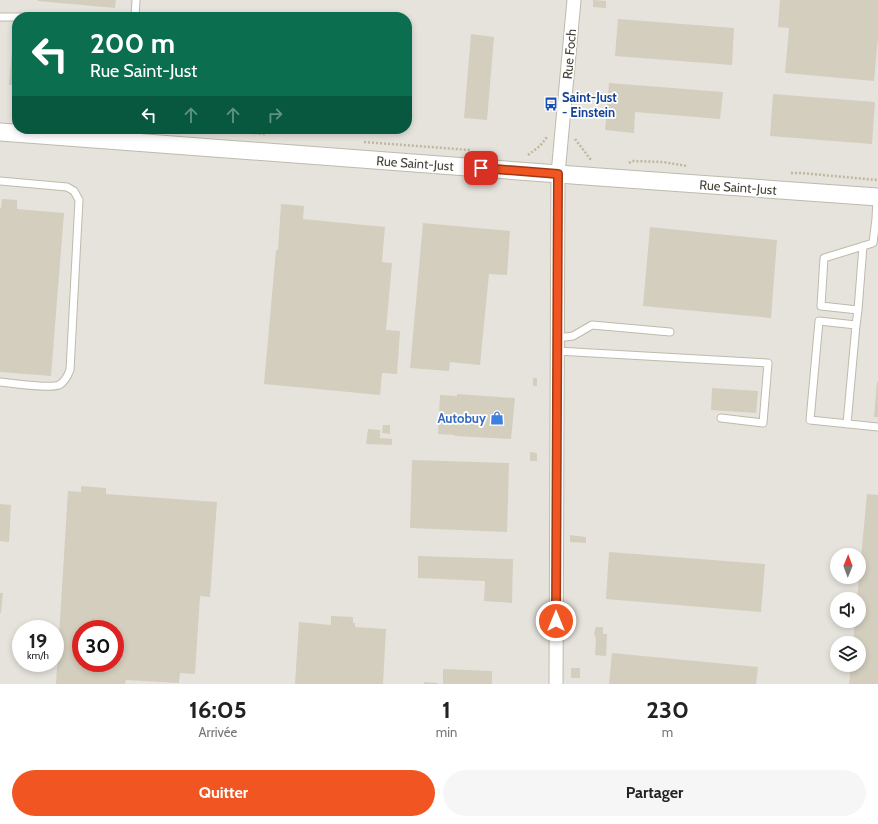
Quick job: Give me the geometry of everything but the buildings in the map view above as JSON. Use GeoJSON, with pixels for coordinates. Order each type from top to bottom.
{"type":"FeatureCollection","features":[{"type":"Feature","properties":{"kind":"street","name":"Rue Foch"},"geometry":{"type":"LineString","coordinates":[[556,684],[558,174],[574,0]]}},
{"type":"Feature","properties":{"kind":"street","name":"Rue Saint-Just"},"geometry":{"type":"LineString","coordinates":[[0,132],[12,133]]}},
{"type":"Feature","properties":{"kind":"street","name":"Rue Saint-Just"},"geometry":{"type":"LineString","coordinates":[[27,134],[877,197]]}},
{"type":"Feature","properties":{"kind":"lane"},"geometry":{"type":"LineString","coordinates":[[135,12],[136,0]]}},
{"type":"Feature","properties":{"kind":"lane"},"geometry":{"type":"LineString","coordinates":[[0,17],[12,17]]}},
{"type":"Feature","properties":{"kind":"lane"},"geometry":{"type":"LineString","coordinates":[[0,181],[67,188],[74,191],[79,200],[70,370],[66,379],[59,385],[46,386],[0,382]]}},
{"type":"Feature","properties":{"kind":"lane"},"geometry":{"type":"LineString","coordinates":[[858,310],[821,306],[824,258],[873,243],[877,197]]}},
{"type":"Feature","properties":{"kind":"lane"},"geometry":{"type":"LineString","coordinates":[[847,424],[863,246]]}},
{"type":"Feature","properties":{"kind":"lane"},"geometry":{"type":"LineString","coordinates":[[856,325],[819,321],[810,420],[878,427]]}},
{"type":"Feature","properties":{"kind":"lane"},"geometry":{"type":"LineString","coordinates":[[557,345],[592,325],[670,332]]}},
{"type":"Feature","properties":{"kind":"lane"},"geometry":{"type":"LineString","coordinates":[[557,345],[768,363],[763,423],[721,418]]}},
{"type":"Feature","properties":{"kind":"path"},"geometry":{"type":"LineString","coordinates":[[525,156],[540,146],[550,133],[561,133],[573,137],[591,160],[596,163]]}},
{"type":"Feature","properties":{"kind":"path"},"geometry":{"type":"LineString","coordinates":[[259,134],[269,135]]}},
{"type":"Feature","properties":{"kind":"path"},"geometry":{"type":"LineString","coordinates":[[358,142],[476,150]]}},
{"type":"Feature","properties":{"kind":"path"},"geometry":{"type":"LineString","coordinates":[[625,164],[632,162],[663,162],[693,168]]}},
{"type":"Feature","properties":{"kind":"path"},"geometry":{"type":"LineString","coordinates":[[788,174],[801,173],[878,180]]}},
{"type":"Feature","properties":{"kind":"shaded area"},"geometry":{"type":"Polygon","coordinates":[[[0,0],[878,0],[878,684],[0,684],[0,0]]]}},
{"type":"Feature","properties":{"kind":"place","name":"Saint-Just - Einstein"},"geometry":{"type":"Point","coordinates":[551,104]}},
{"type":"Feature","properties":{"kind":"place","name":"Autobuy"},"geometry":{"type":"Point","coordinates":[497,418]}},
{"type":"Feature","properties":{"kind":"route"},"geometry":{"type":"LineString","coordinates":[[481,168],[558,174],[556,621]]}}]}
